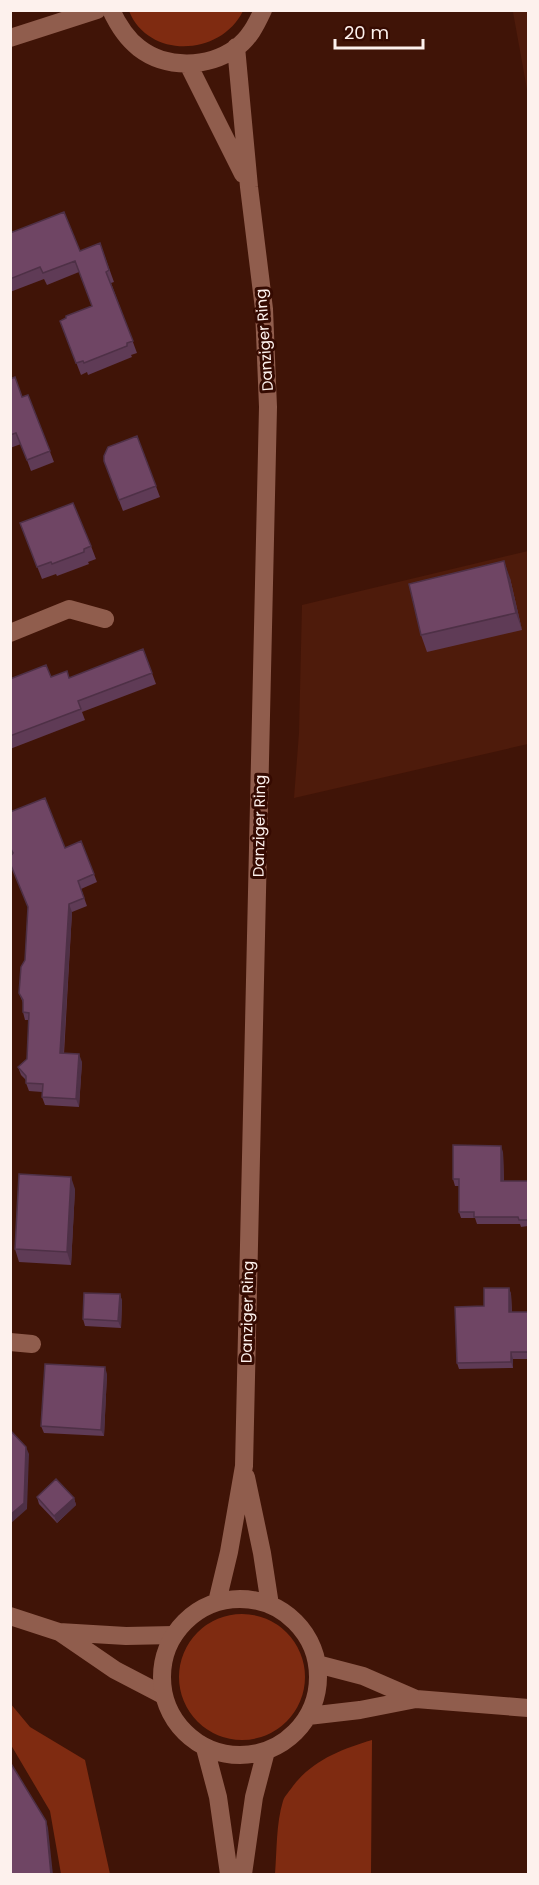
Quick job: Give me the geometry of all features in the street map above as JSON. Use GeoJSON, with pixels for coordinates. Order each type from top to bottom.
{"type":"FeatureCollection","features":[{"type":"Feature","properties":{"kind":"main road"},"geometry":{"type":"LineString","coordinates":[[10,38],[97,10]]}},
{"type":"Feature","properties":{"kind":"main road"},"geometry":{"type":"LineString","coordinates":[[111,10],[121,30],[139,48],[163,60],[188,64],[214,59],[236,47],[254,29],[263,10]]}},
{"type":"Feature","properties":{"kind":"main road","name":"Danziger Ring"},"geometry":{"type":"LineString","coordinates":[[217,1602],[229,1552],[244,1466],[268,407],[264,309],[249,187],[236,47]]}},
{"type":"Feature","properties":{"kind":"main road","name":"Danziger Ring"},"geometry":{"type":"LineString","coordinates":[[188,64],[249,187]]}},
{"type":"Feature","properties":{"kind":"main road"},"geometry":{"type":"LineString","coordinates":[[10,633],[69,609],[105,620]]}},
{"type":"Feature","properties":{"kind":"main road"},"geometry":{"type":"LineString","coordinates":[[10,1342],[32,1344]]}},
{"type":"Feature","properties":{"kind":"main road","name":"Danziger Ring"},"geometry":{"type":"LineString","coordinates":[[244,1466],[270,1605]]}},
{"type":"Feature","properties":{"kind":"main road"},"geometry":{"type":"LineString","coordinates":[[245,1599],[270,1605],[292,1619],[308,1639],[317,1664],[317,1690],[308,1716],[290,1738],[266,1751],[239,1756],[205,1748],[178,1726],[163,1695],[163,1660],[174,1635],[192,1614],[217,1602],[245,1599]]}},
{"type":"Feature","properties":{"kind":"main road"},"geometry":{"type":"LineString","coordinates":[[10,1616],[59,1632],[126,1636],[174,1635]]}},
{"type":"Feature","properties":{"kind":"main road"},"geometry":{"type":"LineString","coordinates":[[59,1632],[115,1670],[163,1695]]}},
{"type":"Feature","properties":{"kind":"main road"},"geometry":{"type":"LineString","coordinates":[[317,1664],[363,1676],[416,1699]]}},
{"type":"Feature","properties":{"kind":"main road"},"geometry":{"type":"LineString","coordinates":[[308,1716],[360,1710],[416,1699],[528,1708]]}},
{"type":"Feature","properties":{"kind":"main road"},"geometry":{"type":"LineString","coordinates":[[205,1748],[218,1797],[229,1875]]}},
{"type":"Feature","properties":{"kind":"main road"},"geometry":{"type":"LineString","coordinates":[[243,1875],[254,1797],[266,1751]]}},
{"type":"Feature","properties":{"kind":"shaded area"},"geometry":{"type":"Polygon","coordinates":[[[129,11],[243,11],[233,26],[219,37],[203,44],[185,46],[168,44],[152,38],[139,27],[129,11]]]}},
{"type":"Feature","properties":{"kind":"shaded area"},"geometry":{"type":"Polygon","coordinates":[[[528,11],[528,95],[513,12],[528,11]]]}},
{"type":"Feature","properties":{"kind":"shaded area"},"geometry":{"type":"Polygon","coordinates":[[[528,551],[528,744],[294,798],[299,733],[302,605],[528,551]]]}},
{"type":"Feature","properties":{"kind":"shaded area"},"geometry":{"type":"Polygon","coordinates":[[[242,1614],[266,1618],[287,1632],[301,1653],[305,1677],[301,1701],[287,1722],[266,1736],[242,1740],[218,1736],[197,1722],[183,1701],[179,1677],[183,1653],[197,1632],[218,1618],[242,1614]]]}},
{"type":"Feature","properties":{"kind":"shaded area"},"geometry":{"type":"Polygon","coordinates":[[[10,1703],[30,1727],[85,1760],[110,1874],[61,1874],[50,1811],[11,1745],[10,1703]]]}},
{"type":"Feature","properties":{"kind":"shaded area"},"geometry":{"type":"Polygon","coordinates":[[[372,1740],[371,1874],[275,1874],[279,1819],[286,1795],[301,1777],[319,1762],[350,1747],[372,1740]]]}},
{"type":"Feature","properties":{"kind":"building"},"geometry":{"type":"Polygon","coordinates":[[[64,212],[80,251],[100,243],[109,270],[106,272],[133,341],[127,343],[127,346],[84,363],[83,361],[76,363],[60,321],[66,316],[92,306],[75,261],[43,273],[40,267],[10,279],[10,233],[64,212]]]}},
{"type":"Feature","properties":{"kind":"building"},"geometry":{"type":"Polygon","coordinates":[[[15,377],[22,397],[28,395],[50,451],[27,460],[16,433],[10,435],[10,379],[15,377]]]}},
{"type":"Feature","properties":{"kind":"building"},"geometry":{"type":"Polygon","coordinates":[[[137,436],[156,486],[119,500],[104,456],[108,447],[137,436]]]}},
{"type":"Feature","properties":{"kind":"building"},"geometry":{"type":"Polygon","coordinates":[[[73,503],[91,546],[84,549],[84,552],[37,567],[20,523],[73,503]]]}},
{"type":"Feature","properties":{"kind":"building"},"geometry":{"type":"Polygon","coordinates":[[[504,561],[516,613],[421,635],[409,584],[504,561]]]}},
{"type":"Feature","properties":{"kind":"building"},"geometry":{"type":"Polygon","coordinates":[[[143,649],[152,673],[78,701],[81,709],[10,736],[10,679],[46,665],[51,677],[67,671],[69,678],[143,649]]]}},
{"type":"Feature","properties":{"kind":"building"},"geometry":{"type":"Polygon","coordinates":[[[45,798],[65,848],[81,841],[94,874],[78,881],[84,898],[69,904],[60,1053],[79,1054],[76,1099],[42,1097],[43,1084],[26,1083],[26,1076],[18,1067],[27,1059],[29,1013],[23,1012],[23,1000],[19,993],[21,967],[25,960],[28,907],[10,863],[13,853],[10,847],[10,812],[45,798]]]}},
{"type":"Feature","properties":{"kind":"building"},"geometry":{"type":"Polygon","coordinates":[[[453,1145],[501,1146],[501,1181],[528,1181],[528,1220],[519,1220],[518,1217],[474,1217],[474,1212],[459,1212],[459,1179],[453,1179],[453,1145]]]}},
{"type":"Feature","properties":{"kind":"building"},"geometry":{"type":"Polygon","coordinates":[[[19,1174],[71,1177],[67,1252],[15,1249],[19,1174]]]}},
{"type":"Feature","properties":{"kind":"building"},"geometry":{"type":"Polygon","coordinates":[[[484,1288],[509,1288],[509,1312],[528,1312],[528,1352],[511,1352],[511,1362],[457,1363],[455,1307],[484,1306],[484,1288]]]}},
{"type":"Feature","properties":{"kind":"building"},"geometry":{"type":"Polygon","coordinates":[[[84,1293],[120,1294],[118,1321],[83,1319],[84,1293]]]}},
{"type":"Feature","properties":{"kind":"building"},"geometry":{"type":"Polygon","coordinates":[[[45,1364],[105,1367],[101,1430],[41,1426],[45,1364]]]}},
{"type":"Feature","properties":{"kind":"building"},"geometry":{"type":"Polygon","coordinates":[[[10,1430],[26,1447],[24,1503],[10,1515],[10,1430]]]}},
{"type":"Feature","properties":{"kind":"building"},"geometry":{"type":"Polygon","coordinates":[[[56,1479],[74,1498],[54,1516],[37,1497],[56,1479]]]}},
{"type":"Feature","properties":{"kind":"building"},"geometry":{"type":"Polygon","coordinates":[[[10,1762],[46,1821],[51,1875],[10,1875],[10,1762]]]}}]}
